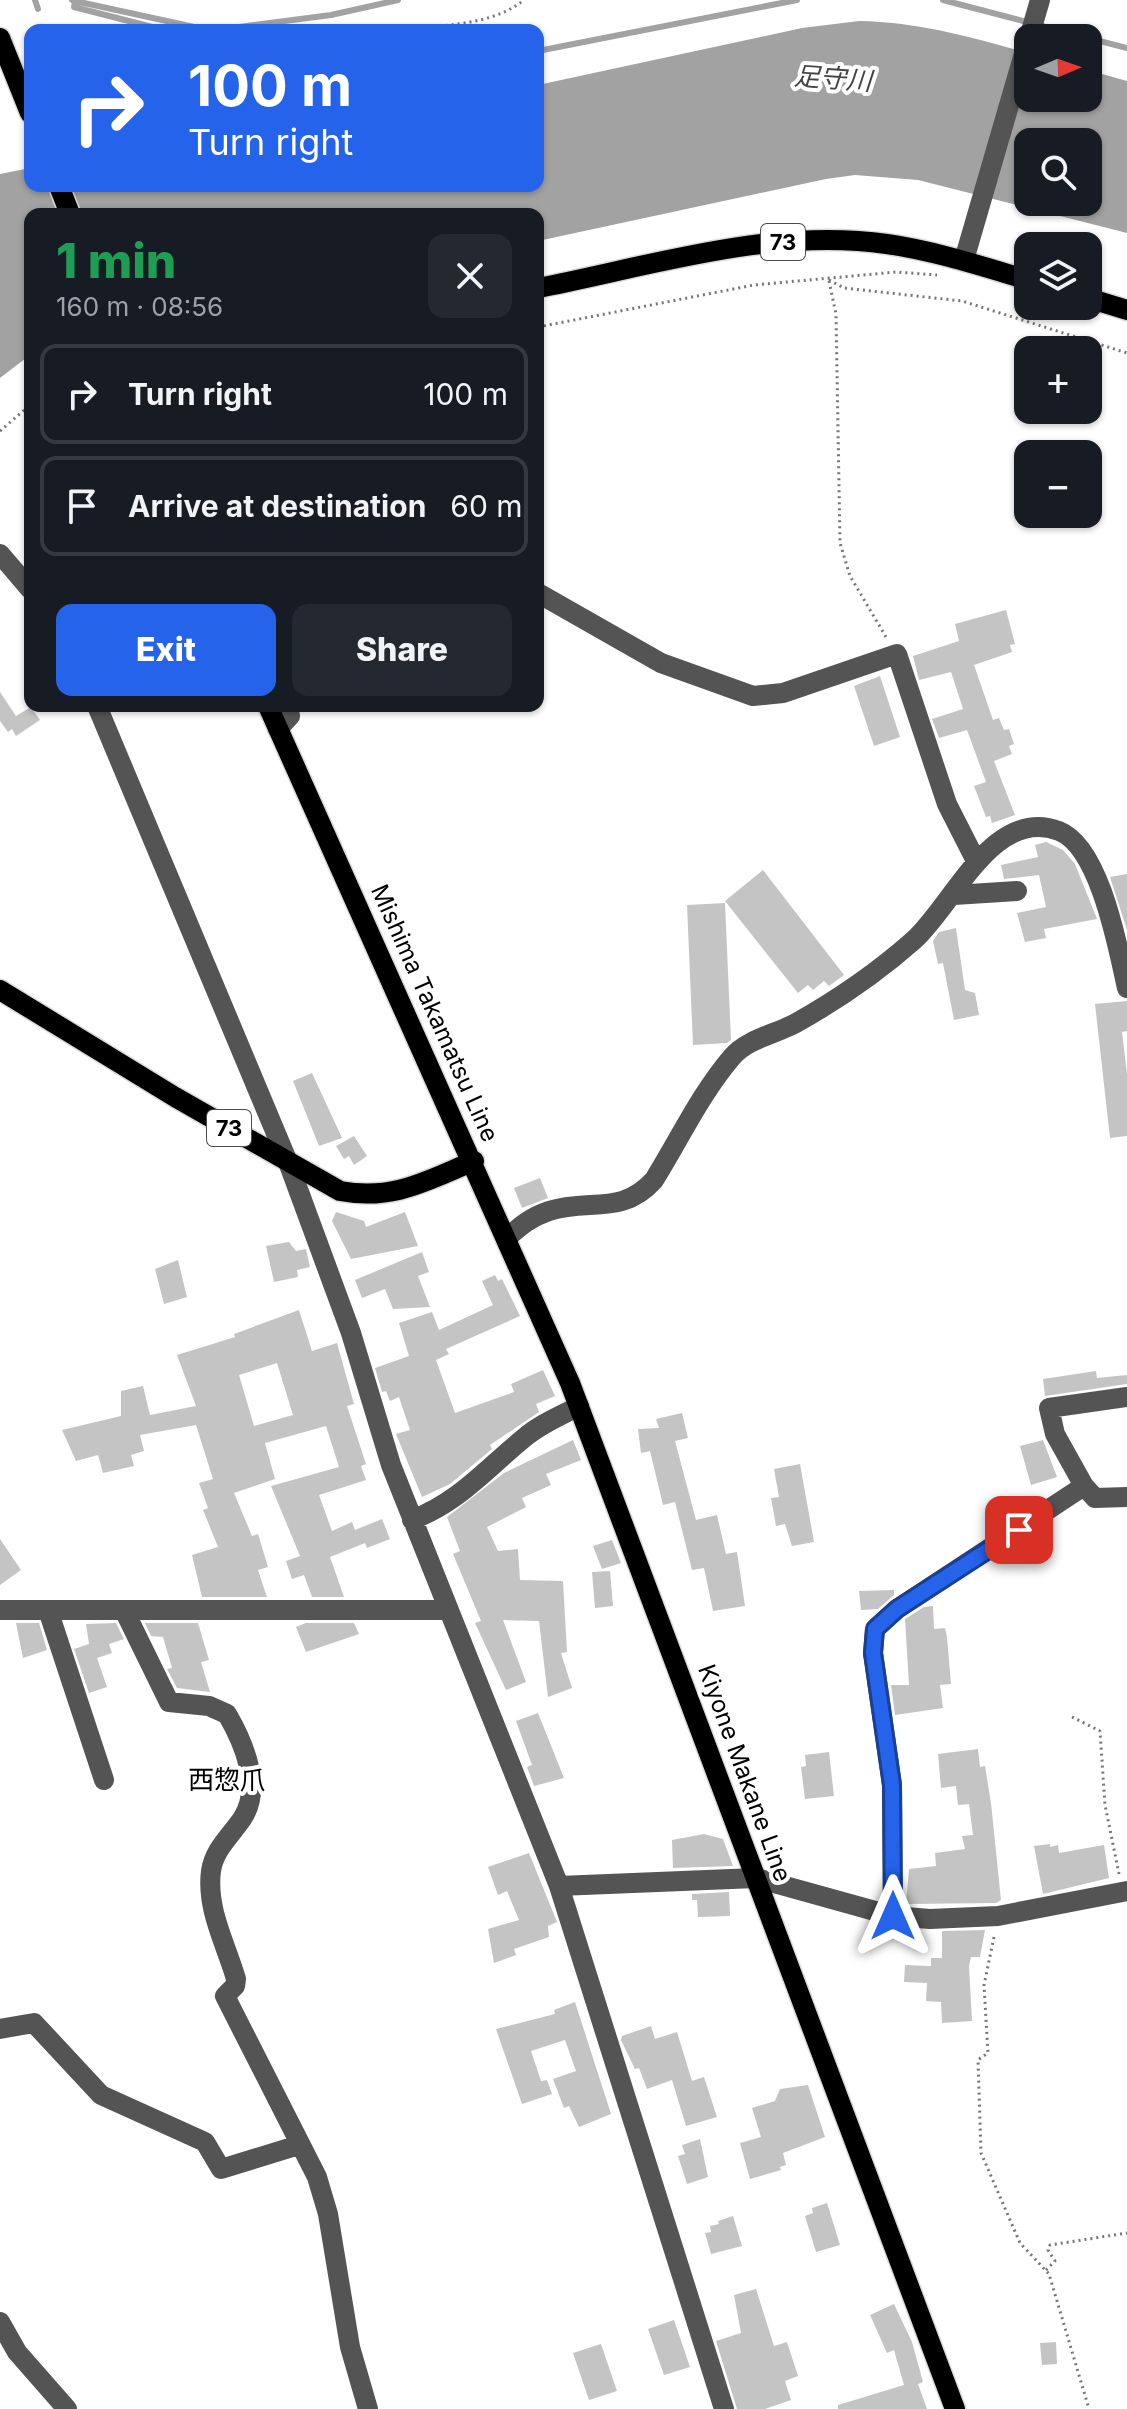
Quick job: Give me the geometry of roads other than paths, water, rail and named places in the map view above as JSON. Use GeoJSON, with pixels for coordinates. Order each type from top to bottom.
{"type":"FeatureCollection","features":[{"type":"Feature","properties":{"kind":"main road"},"geometry":{"type":"LineString","coordinates":[[0,38],[24,98]]}},
{"type":"Feature","properties":{"kind":"main road","name":"73"},"geometry":{"type":"LineString","coordinates":[[544,287],[793,240],[886,243],[966,251],[1014,273]]}},
{"type":"Feature","properties":{"kind":"main road"},"geometry":{"type":"LineString","coordinates":[[1102,302],[1127,310]]}},
{"type":"Feature","properties":{"kind":"main road","name":"Mishima Takamatsu Line"},"geometry":{"type":"LineString","coordinates":[[0,990],[340,1191],[366,1196],[406,1189],[474,1161],[271,712]]}},
{"type":"Feature","properties":{"kind":"main road","name":"Kiyone Makane Line"},"geometry":{"type":"LineString","coordinates":[[474,1161],[579,1406],[955,2409]]}},
{"type":"Feature","properties":{"kind":"street"},"geometry":{"type":"LineString","coordinates":[[1033,24],[1040,0]]}},
{"type":"Feature","properties":{"kind":"street"},"geometry":{"type":"LineString","coordinates":[[966,251],[1014,87]]}},
{"type":"Feature","properties":{"kind":"street"},"geometry":{"type":"LineString","coordinates":[[0,554],[24,582]]}},
{"type":"Feature","properties":{"kind":"street"},"geometry":{"type":"LineString","coordinates":[[544,596],[661,663],[753,696],[783,693],[897,654],[947,804],[976,861]]}},
{"type":"Feature","properties":{"kind":"street"},"geometry":{"type":"LineString","coordinates":[[100,712],[288,1162],[351,1333],[391,1465],[559,1886],[724,2409]]}},
{"type":"Feature","properties":{"kind":"street"},"geometry":{"type":"LineString","coordinates":[[278,729],[290,716],[289,712]]}},
{"type":"Feature","properties":{"kind":"street"},"geometry":{"type":"LineString","coordinates":[[507,1238],[526,1221],[552,1210],[622,1203],[640,1194],[654,1180],[733,1056],[751,1043],[793,1025],[869,975],[913,941],[954,895],[976,861],[1008,834],[1048,828],[1062,832],[1087,857],[1120,929],[1127,988]]}},
{"type":"Feature","properties":{"kind":"street"},"geometry":{"type":"LineString","coordinates":[[954,895],[1017,891]]}},
{"type":"Feature","properties":{"kind":"street"},"geometry":{"type":"LineString","coordinates":[[1127,1397],[1049,1408],[1059,1443],[1084,1486],[1095,1498],[1127,1497]]}},
{"type":"Feature","properties":{"kind":"street"},"geometry":{"type":"LineString","coordinates":[[412,1520],[437,1511],[467,1491],[524,1437],[579,1406]]}},
{"type":"Feature","properties":{"kind":"street"},"geometry":{"type":"LineString","coordinates":[[893,1916],[894,1807],[873,1653],[875,1629],[897,1609],[1084,1486]]}},
{"type":"Feature","properties":{"kind":"street"},"geometry":{"type":"LineString","coordinates":[[0,1610],[449,1610]]}},
{"type":"Feature","properties":{"kind":"street"},"geometry":{"type":"LineString","coordinates":[[48,1610],[104,1780]]}},
{"type":"Feature","properties":{"kind":"street"},"geometry":{"type":"LineString","coordinates":[[124,1610],[169,1702],[209,1706],[227,1714],[249,1767],[247,1810],[212,1865],[212,1905],[236,1979],[235,1986],[225,1996],[317,2177],[328,2214],[350,2347],[368,2409]]}},
{"type":"Feature","properties":{"kind":"street"},"geometry":{"type":"LineString","coordinates":[[559,1886],[756,1878],[893,1916],[998,1916],[1125,1892]]}},
{"type":"Feature","properties":{"kind":"street"},"geometry":{"type":"LineString","coordinates":[[0,2029],[34,2023],[101,2095],[205,2142],[221,2169],[299,2145]]}},
{"type":"Feature","properties":{"kind":"street"},"geometry":{"type":"LineString","coordinates":[[0,2322],[17,2352],[67,2409]]}},
{"type":"Feature","properties":{"kind":"water","name":"足守川"},"geometry":{"type":"Polygon","coordinates":[[[859,21],[902,24],[1014,49],[1014,112],[1102,112],[1102,74],[1127,81],[1127,233],[1060,216],[1102,216],[1102,128],[1014,128],[1014,204],[918,180],[855,175],[544,240],[544,208],[24,208],[24,360],[0,378],[0,174],[24,169],[24,192],[544,192],[544,84],[802,28],[859,21]]]}},
{"type":"Feature","properties":{"kind":"waterway"},"geometry":{"type":"LineString","coordinates":[[35,0],[38,9]]}},
{"type":"Feature","properties":{"kind":"waterway"},"geometry":{"type":"LineString","coordinates":[[72,0],[75,1],[74,7],[141,24]]}},
{"type":"Feature","properties":{"kind":"waterway"},"geometry":{"type":"LineString","coordinates":[[262,24],[331,15],[398,0]]}},
{"type":"Feature","properties":{"kind":"waterway"},"geometry":{"type":"LineString","coordinates":[[544,50],[797,0]]}},
{"type":"Feature","properties":{"kind":"waterway"},"geometry":{"type":"LineString","coordinates":[[943,0],[1127,48]]}},
{"type":"Feature","properties":{"kind":"waterway"},"geometry":{"type":"LineString","coordinates":[[75,1],[180,24]]}},
{"type":"Feature","properties":{"kind":"district","name":"西惣爪"},"geometry":{"type":"Point","coordinates":[227,1779]}}]}
